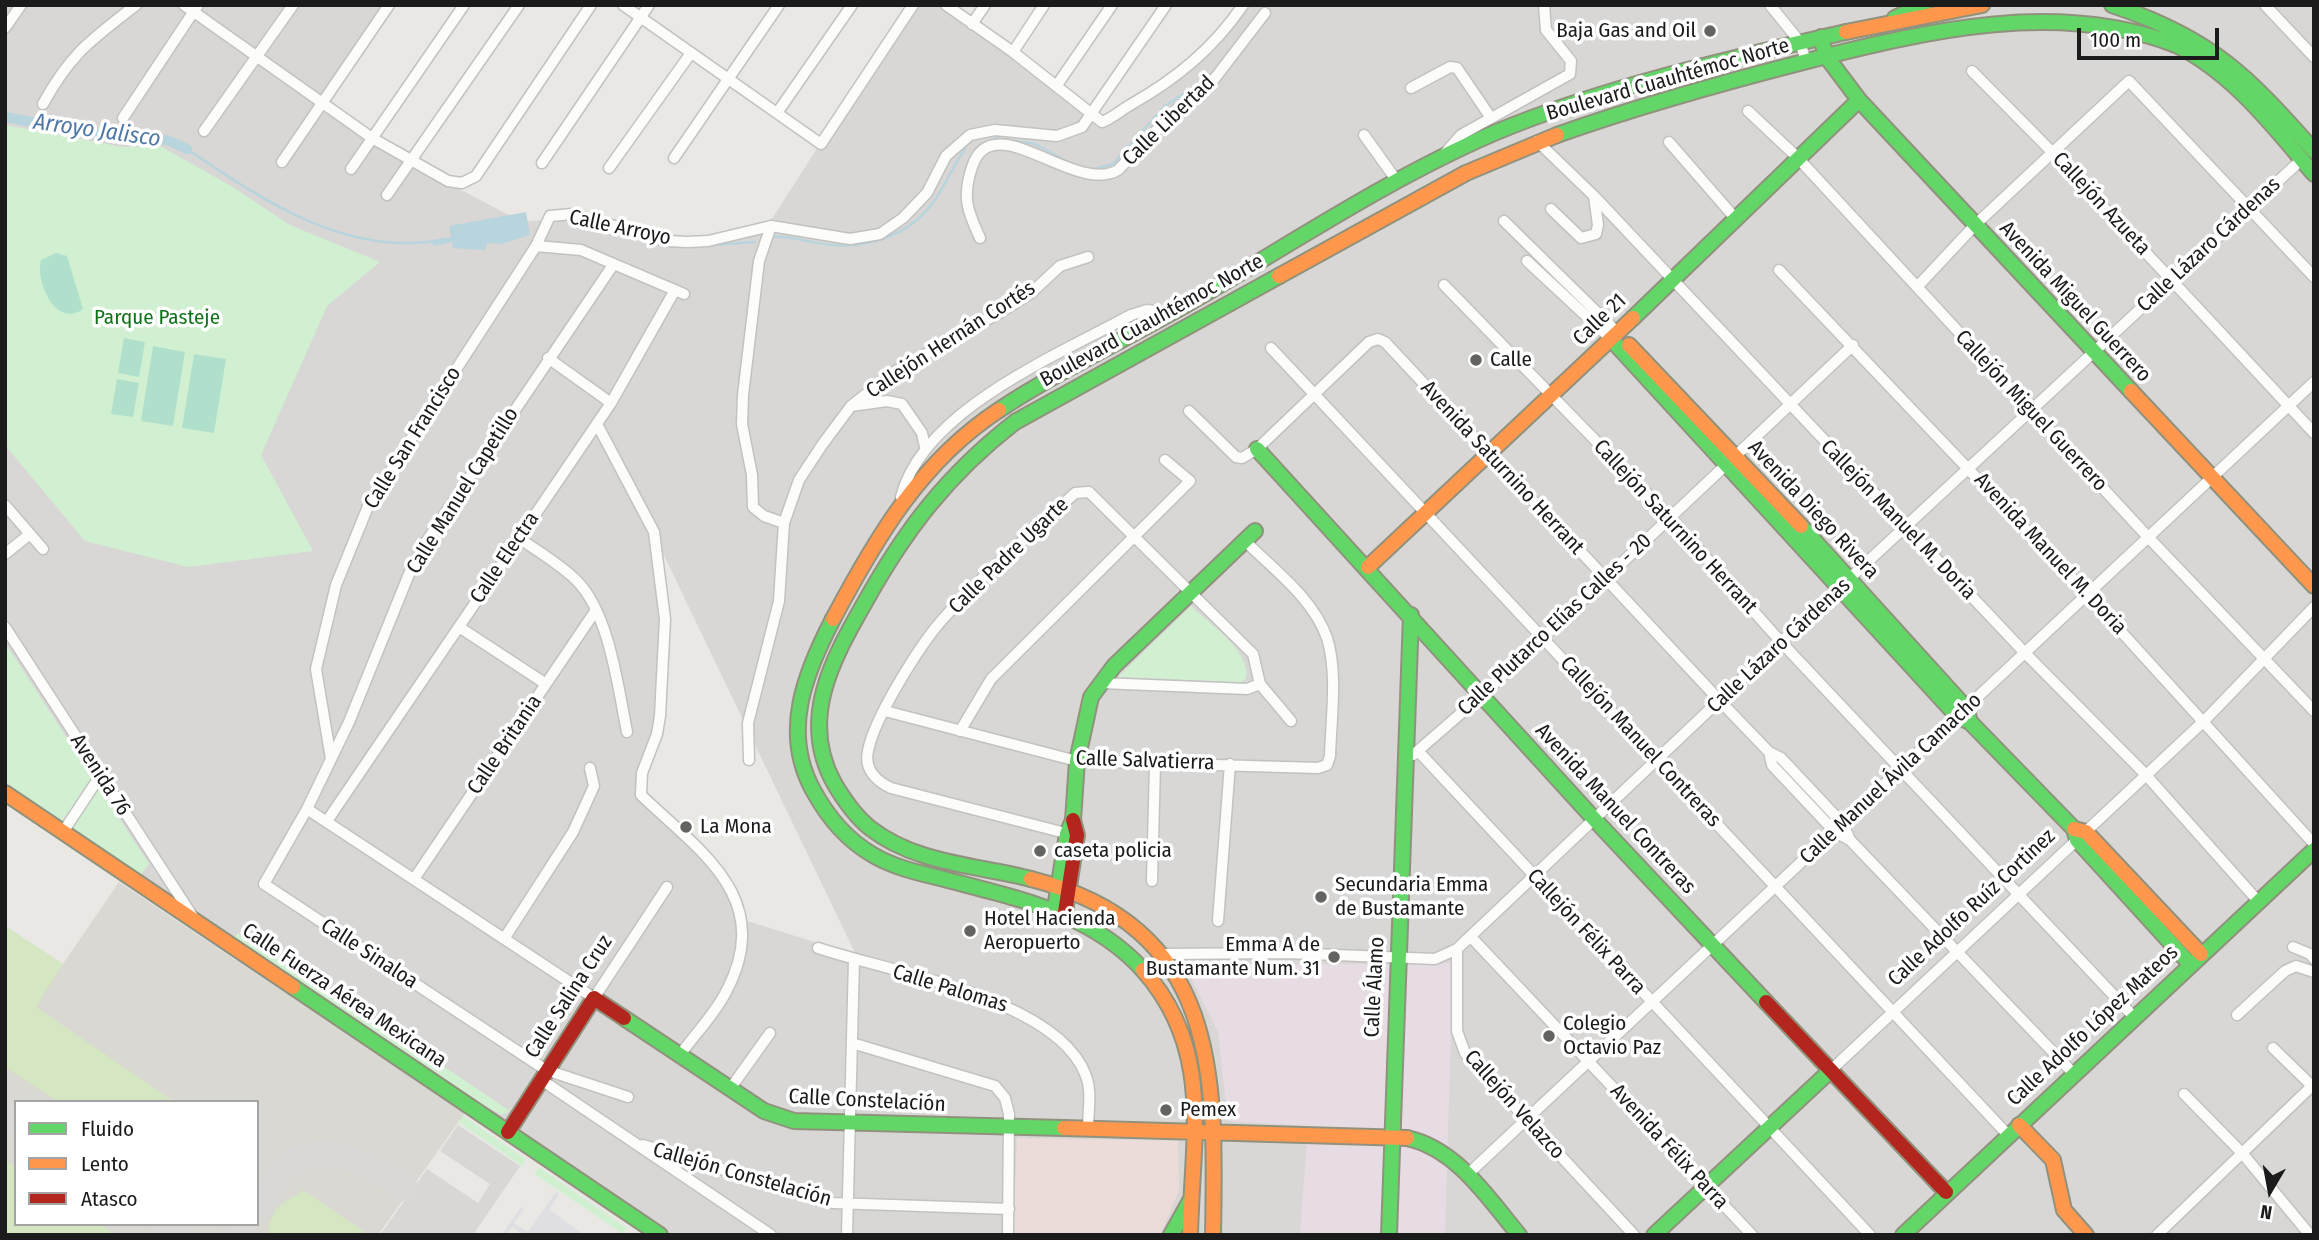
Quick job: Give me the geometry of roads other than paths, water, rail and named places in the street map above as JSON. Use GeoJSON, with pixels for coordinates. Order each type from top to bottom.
{"type":"FeatureCollection","features":[{"type":"Feature","properties":{"kind":"main road"},"geometry":{"type":"LineString","coordinates":[[1890,21],[1923,5]]}},
{"type":"Feature","properties":{"kind":"main road","name":"Boulevard Cuauhtémoc Norte"},"geometry":{"type":"LineString","coordinates":[[1190,1235],[1190,1056],[1178,1019],[1141,965],[1110,937],[1060,910],[902,868],[871,855],[834,822],[809,782],[799,746],[800,690],[844,598],[898,506],[931,466],[971,430],[1049,380],[1171,314],[1397,181],[1488,135],[1556,108],[1800,42],[1890,21],[1982,5]]}},
{"type":"Feature","properties":{"kind":"main road"},"geometry":{"type":"LineString","coordinates":[[2112,5],[2177,28],[2225,57],[2265,94],[2313,149]]}},
{"type":"Feature","properties":{"kind":"main road","name":"Boulevard Cuauhtémoc Norte"},"geometry":{"type":"LineString","coordinates":[[1213,1235],[1212,1074],[1203,1031],[1193,1006],[1161,954],[1121,921],[1064,888],[907,851],[861,823],[836,790],[819,744],[820,696],[842,642],[903,535],[952,472],[1015,422],[1349,236],[1466,173],[1536,140],[1621,112],[1807,61],[1960,26],[2024,16],[2068,15],[2127,26],[2184,49],[2219,71],[2253,103],[2314,174]]}},
{"type":"Feature","properties":{"kind":"main road","name":"Avenida Miguel Guerrero"},"geometry":{"type":"LineString","coordinates":[[1821,37],[1826,57],[1859,100],[2314,586]]}},
{"type":"Feature","properties":{"kind":"main road","name":"Calle 21"},"geometry":{"type":"LineString","coordinates":[[1368,567],[1615,336],[1797,157],[1859,100]]}},
{"type":"Feature","properties":{"kind":"main road","name":"Avenida Diego Rivera"},"geometry":{"type":"LineString","coordinates":[[1615,336],[1730,461],[1839,590],[2079,834],[2195,959]]}},
{"type":"Feature","properties":{"kind":"main road","name":"Avenida Manuel Contreras"},"geometry":{"type":"LineString","coordinates":[[1257,449],[1368,567],[1595,820],[1946,1192]]}},
{"type":"Feature","properties":{"kind":"main road","name":"Avenida Diego Rivera"},"geometry":{"type":"LineString","coordinates":[[1730,461],[1851,579],[1964,715]]}},
{"type":"Feature","properties":{"kind":"main road"},"geometry":{"type":"LineString","coordinates":[[1060,910],[1084,718],[1101,683],[1189,591],[1250,536]]}},
{"type":"Feature","properties":{"kind":"main road","name":"Calle Álamo"},"geometry":{"type":"LineString","coordinates":[[1389,1235],[1397,957],[1413,755],[1411,615]]}},
{"type":"Feature","properties":{"kind":"main road","name":"Calle Fuerza Aérea Mexicana"},"geometry":{"type":"LineString","coordinates":[[5,793],[660,1235]]}},
{"type":"Feature","properties":{"kind":"main road"},"geometry":{"type":"LineString","coordinates":[[1064,888],[1074,856],[1072,830]]}},
{"type":"Feature","properties":{"kind":"main road","name":"Calle Adolfo López Mateos"},"geometry":{"type":"LineString","coordinates":[[1903,1235],[2314,850]]}},
{"type":"Feature","properties":{"kind":"main road","name":"Calle Constelación"},"geometry":{"type":"LineString","coordinates":[[594,998],[730,1089],[777,1117],[1010,1129],[1390,1135],[1423,1141],[1438,1149],[1467,1175],[1519,1235]]}},
{"type":"Feature","properties":{"kind":"main road","name":"Calle Salina Cruz"},"geometry":{"type":"LineString","coordinates":[[508,1132],[594,998]]}},
{"type":"Feature","properties":{"kind":"main road","name":"Calle Adolfo Ruíz Cortinez"},"geometry":{"type":"LineString","coordinates":[[1654,1235],[1830,1071]]}},
{"type":"Feature","properties":{"kind":"main road"},"geometry":{"type":"LineString","coordinates":[[2013,1130],[2053,1160],[2064,1210],[2086,1235]]}},
{"type":"Feature","properties":{"kind":"main road"},"geometry":{"type":"LineString","coordinates":[[1171,1235],[1190,1202]]}},
{"type":"Feature","properties":{"kind":"street"},"geometry":{"type":"LineString","coordinates":[[5,28],[20,5]]}},
{"type":"Feature","properties":{"kind":"street"},"geometry":{"type":"LineString","coordinates":[[43,104],[60,72],[77,51],[136,5]]}},
{"type":"Feature","properties":{"kind":"street"},"geometry":{"type":"LineString","coordinates":[[184,5],[195,9],[256,58],[372,138],[448,181],[462,183],[476,176],[591,5]]}},
{"type":"Feature","properties":{"kind":"street"},"geometry":{"type":"LineString","coordinates":[[204,131],[293,5]]}},
{"type":"Feature","properties":{"kind":"street"},"geometry":{"type":"LineString","coordinates":[[282,162],[389,5]]}},
{"type":"Feature","properties":{"kind":"street"},"geometry":{"type":"LineString","coordinates":[[351,169],[464,5]]}},
{"type":"Feature","properties":{"kind":"street"},"geometry":{"type":"LineString","coordinates":[[387,195],[519,5]]}},
{"type":"Feature","properties":{"kind":"street"},"geometry":{"type":"LineString","coordinates":[[623,5],[821,144],[913,5]]}},
{"type":"Feature","properties":{"kind":"street"},"geometry":{"type":"LineString","coordinates":[[542,163],[649,5]]}},
{"type":"Feature","properties":{"kind":"street"},"geometry":{"type":"LineString","coordinates":[[674,158],[779,5]]}},
{"type":"Feature","properties":{"kind":"street"},"geometry":{"type":"LineString","coordinates":[[776,113],[852,5]]}},
{"type":"Feature","properties":{"kind":"street"},"geometry":{"type":"LineString","coordinates":[[946,5],[1013,52],[1104,122],[1165,86],[1216,42],[1243,5]]}},
{"type":"Feature","properties":{"kind":"street"},"geometry":{"type":"LineString","coordinates":[[972,24],[985,5]]}},
{"type":"Feature","properties":{"kind":"street"},"geometry":{"type":"LineString","coordinates":[[1013,52],[1044,5]]}},
{"type":"Feature","properties":{"kind":"street"},"geometry":{"type":"LineString","coordinates":[[1057,85],[1112,5]]}},
{"type":"Feature","properties":{"kind":"street"},"geometry":{"type":"LineString","coordinates":[[970,135],[995,130],[1057,136],[1082,127],[1166,5]]}},
{"type":"Feature","properties":{"kind":"street"},"geometry":{"type":"LineString","coordinates":[[1770,5],[1800,42],[1807,61]]}},
{"type":"Feature","properties":{"kind":"street"},"geometry":{"type":"LineString","coordinates":[[2265,5],[2314,57]]}},
{"type":"Feature","properties":{"kind":"street"},"geometry":{"type":"LineString","coordinates":[[122,118],[195,9]]}},
{"type":"Feature","properties":{"kind":"street"},"geometry":{"type":"LineString","coordinates":[[1440,159],[1461,135],[1565,79],[1573,67],[1545,30],[1543,9]]}},
{"type":"Feature","properties":{"kind":"street","name":"Calle Libertad"},"geometry":{"type":"LineString","coordinates":[[984,147],[995,144],[1031,150],[1064,168],[1092,176],[1108,176],[1118,170],[1177,109],[1212,82],[1265,13]]}},
{"type":"Feature","properties":{"kind":"street"},"geometry":{"type":"LineString","coordinates":[[1233,19],[1247,35]]}},
{"type":"Feature","properties":{"kind":"street"},"geometry":{"type":"LineString","coordinates":[[609,169],[691,53]]}},
{"type":"Feature","properties":{"kind":"street"},"geometry":{"type":"LineString","coordinates":[[1411,89],[1450,67],[1457,68],[1491,118]]}},
{"type":"Feature","properties":{"kind":"street","name":"Callejón Azueta"},"geometry":{"type":"LineString","coordinates":[[1972,71],[2053,153],[2314,433]]}},
{"type":"Feature","properties":{"kind":"street"},"geometry":{"type":"LineString","coordinates":[[1917,287],[1975,225],[2129,81],[2314,278]]}},
{"type":"Feature","properties":{"kind":"street","name":"Callejón Miguel Guerrero"},"geometry":{"type":"LineString","coordinates":[[1748,111],[1797,157],[2148,537],[2314,711]]}},
{"type":"Feature","properties":{"kind":"street"},"geometry":{"type":"LineString","coordinates":[[970,135],[984,147],[976,155],[965,202],[980,238]]}},
{"type":"Feature","properties":{"kind":"street","name":"Calle Arroyo"},"geometry":{"type":"LineString","coordinates":[[550,216],[572,214],[668,240],[687,242],[708,241],[771,226],[850,239],[880,234],[903,218],[928,193],[946,156],[970,135]]}},
{"type":"Feature","properties":{"kind":"street"},"geometry":{"type":"LineString","coordinates":[[1364,135],[1397,181]]}},
{"type":"Feature","properties":{"kind":"street","name":"Callejón Manuel M. Doria"},"geometry":{"type":"LineString","coordinates":[[1536,140],[1594,196],[2025,653],[2146,775],[2258,901]]}},
{"type":"Feature","properties":{"kind":"street"},"geometry":{"type":"LineString","coordinates":[[1669,142],[1735,218]]}},
{"type":"Feature","properties":{"kind":"street","name":"Calle Lázaro Cárdenas"},"geometry":{"type":"LineString","coordinates":[[1161,954],[1442,958],[1457,949],[1781,642],[2301,160]]}},
{"type":"Feature","properties":{"kind":"street"},"geometry":{"type":"LineString","coordinates":[[1550,209],[1581,238],[1588,239],[1596,234],[1598,225],[1594,196]]}},
{"type":"Feature","properties":{"kind":"street","name":"Calle San Francisco"},"geometry":{"type":"LineString","coordinates":[[331,759],[316,668],[336,585],[369,504],[536,246],[550,216]]}},
{"type":"Feature","properties":{"kind":"street"},"geometry":{"type":"LineString","coordinates":[[1504,221],[1615,336]]}},
{"type":"Feature","properties":{"kind":"street"},"geometry":{"type":"LineString","coordinates":[[771,226],[759,261],[750,320],[742,424],[752,475],[753,507],[764,516],[784,523]]}},
{"type":"Feature","properties":{"kind":"street"},"geometry":{"type":"LineString","coordinates":[[536,246],[581,250],[613,265]]}},
{"type":"Feature","properties":{"kind":"street","name":"Callejón Hernán Cortés"},"geometry":{"type":"LineString","coordinates":[[749,760],[750,711],[779,601],[784,523],[799,480],[850,406],[894,372],[1031,293],[1059,266],[1088,257]]}},
{"type":"Feature","properties":{"kind":"street"},"geometry":{"type":"LineString","coordinates":[[1527,261],[1615,336]]}},
{"type":"Feature","properties":{"kind":"street","name":"Calle Electra"},"geometry":{"type":"LineString","coordinates":[[327,821],[597,424],[680,292],[613,265]]}},
{"type":"Feature","properties":{"kind":"street","name":"Calle Manuel Capetillo"},"geometry":{"type":"LineString","coordinates":[[307,809],[426,542],[613,265]]}},
{"type":"Feature","properties":{"kind":"street","name":"Avenida Manuel M. Doria"},"geometry":{"type":"LineString","coordinates":[[1779,270],[1853,345],[2205,720],[2314,844]]}},
{"type":"Feature","properties":{"kind":"street","name":"Callejón Saturnino Herrant"},"geometry":{"type":"LineString","coordinates":[[1444,285],[1670,517],[1781,642],[2134,1017]]}},
{"type":"Feature","properties":{"kind":"street"},"geometry":{"type":"LineString","coordinates":[[898,506],[905,482],[926,447],[956,420],[1008,382],[1130,315],[1147,310],[1171,314]]}},
{"type":"Feature","properties":{"kind":"street","name":"Avenida Saturnino Herrant"},"geometry":{"type":"LineString","coordinates":[[1313,394],[1369,342],[1378,339],[1385,342],[1720,701],[1769,752],[1781,758],[1843,824],[1850,841]]}},
{"type":"Feature","properties":{"kind":"street","name":"Calle Plutarco Elías Calles - 20"},"geometry":{"type":"LineString","coordinates":[[1413,755],[1482,695],[1853,345]]}},
{"type":"Feature","properties":{"kind":"street","name":"Callejón Manuel Contreras"},"geometry":{"type":"LineString","coordinates":[[1271,348],[1891,1011],[2013,1130]]}},
{"type":"Feature","properties":{"kind":"street"},"geometry":{"type":"LineString","coordinates":[[548,358],[611,403]]}},
{"type":"Feature","properties":{"kind":"street","name":"Calle Manuel Ávila Camacho"},"geometry":{"type":"LineString","coordinates":[[1467,1175],[1835,832],[1900,768],[1964,715],[2087,594],[2314,382]]}},
{"type":"Feature","properties":{"kind":"street"},"geometry":{"type":"LineString","coordinates":[[1189,411],[1236,457],[1242,458],[1257,449],[1313,394]]}},
{"type":"Feature","properties":{"kind":"street"},"geometry":{"type":"LineString","coordinates":[[850,406],[887,401],[902,404],[922,433],[926,447]]}},
{"type":"Feature","properties":{"kind":"street"},"geometry":{"type":"LineString","coordinates":[[597,424],[654,533],[665,619],[660,716],[657,734],[642,773],[641,795],[692,839],[716,867],[737,900],[742,925],[738,957],[727,990],[680,1055]]}},
{"type":"Feature","properties":{"kind":"street"},"geometry":{"type":"LineString","coordinates":[[960,731],[991,679],[1190,481],[1165,460]]}},
{"type":"Feature","properties":{"kind":"street","name":"Calle Padre Ugarte"},"geometry":{"type":"LineString","coordinates":[[1072,830],[877,782],[871,772],[867,751],[885,711],[920,650],[943,619],[1075,493],[1089,492],[1253,654],[1260,684]]}},
{"type":"Feature","properties":{"kind":"street"},"geometry":{"type":"LineString","coordinates":[[5,505],[43,549]]}},
{"type":"Feature","properties":{"kind":"street"},"geometry":{"type":"LineString","coordinates":[[5,554],[30,534]]}},
{"type":"Feature","properties":{"kind":"street","name":"Calle Salvatierra"},"geometry":{"type":"LineString","coordinates":[[885,711],[1077,761],[1318,768],[1327,765],[1330,756],[1331,658],[1326,637],[1315,614],[1250,536]]}},
{"type":"Feature","properties":{"kind":"street"},"geometry":{"type":"LineString","coordinates":[[519,538],[575,579],[596,610],[603,626],[627,732]]}},
{"type":"Feature","properties":{"kind":"street","name":"Calle Adolfo Ruíz Cortinez"},"geometry":{"type":"LineString","coordinates":[[1830,1071],[2079,834],[2205,720],[2314,607]]}},
{"type":"Feature","properties":{"kind":"street","name":"Calle Britania"},"geometry":{"type":"LineString","coordinates":[[414,879],[596,610]]}},
{"type":"Feature","properties":{"kind":"street"},"geometry":{"type":"LineString","coordinates":[[459,626],[546,684]]}},
{"type":"Feature","properties":{"kind":"street","name":"Avenida 76"},"geometry":{"type":"LineString","coordinates":[[5,627],[197,922]]}},
{"type":"Feature","properties":{"kind":"street"},"geometry":{"type":"LineString","coordinates":[[1101,683],[1247,689],[1260,684],[1291,721]]}},
{"type":"Feature","properties":{"kind":"street","name":"Avenida Saturnino Herrant"},"geometry":{"type":"LineString","coordinates":[[1769,752],[1772,765],[1835,832],[1850,841],[2073,1073]]}},
{"type":"Feature","properties":{"kind":"street","name":"Callejón Félix Parra"},"geometry":{"type":"LineString","coordinates":[[1413,755],[1535,876],[1870,1235]]}},
{"type":"Feature","properties":{"kind":"street"},"geometry":{"type":"LineString","coordinates":[[1152,881],[1154,764]]}},
{"type":"Feature","properties":{"kind":"street"},"geometry":{"type":"LineString","coordinates":[[1218,922],[1230,764]]}},
{"type":"Feature","properties":{"kind":"street"},"geometry":{"type":"LineString","coordinates":[[504,939],[573,832],[591,794],[594,778],[590,768]]}},
{"type":"Feature","properties":{"kind":"street"},"geometry":{"type":"LineString","coordinates":[[63,832],[100,776]]}},
{"type":"Feature","properties":{"kind":"street","name":"Calle Constelación"},"geometry":{"type":"LineString","coordinates":[[307,809],[594,998]]}},
{"type":"Feature","properties":{"kind":"street","name":"Calle Sinaloa"},"geometry":{"type":"LineString","coordinates":[[307,809],[264,884],[771,1235]]}},
{"type":"Feature","properties":{"kind":"street","name":"Calle Salina Cruz"},"geometry":{"type":"LineString","coordinates":[[594,998],[667,887]]}},
{"type":"Feature","properties":{"kind":"street","name":"Avenida Félix Parra"},"geometry":{"type":"LineString","coordinates":[[1471,937],[1752,1235]]}},
{"type":"Feature","properties":{"kind":"street"},"geometry":{"type":"LineString","coordinates":[[2293,947],[2310,954],[2314,960]]}},
{"type":"Feature","properties":{"kind":"street","name":"Calle Palomas"},"geometry":{"type":"LineString","coordinates":[[818,948],[999,1001],[1030,1017],[1056,1035],[1086,1076],[1088,1129]]}},
{"type":"Feature","properties":{"kind":"street","name":"Callejón Velazco"},"geometry":{"type":"LineString","coordinates":[[1457,949],[1460,1044],[1634,1235]]}},
{"type":"Feature","properties":{"kind":"street"},"geometry":{"type":"LineString","coordinates":[[847,1235],[854,960]]}},
{"type":"Feature","properties":{"kind":"street"},"geometry":{"type":"LineString","coordinates":[[2237,1015],[2285,971],[2296,966],[2314,972]]}},
{"type":"Feature","properties":{"kind":"street"},"geometry":{"type":"LineString","coordinates":[[730,1089],[770,1033]]}},
{"type":"Feature","properties":{"kind":"street"},"geometry":{"type":"LineString","coordinates":[[852,1043],[995,1086],[1005,1098],[1010,1129],[1008,1235]]}},
{"type":"Feature","properties":{"kind":"street"},"geometry":{"type":"LineString","coordinates":[[2157,1235],[2313,1085],[2273,1048]]}},
{"type":"Feature","properties":{"kind":"street"},"geometry":{"type":"LineString","coordinates":[[543,1075],[628,1097]]}},
{"type":"Feature","properties":{"kind":"street"},"geometry":{"type":"LineString","coordinates":[[2184,1094],[2242,1153],[2310,1235]]}},
{"type":"Feature","properties":{"kind":"street","name":"Callejón Constelación"},"geometry":{"type":"LineString","coordinates":[[643,1145],[810,1198],[848,1204],[1009,1209]]}},
{"type":"Feature","properties":{"kind":"water"},"geometry":{"type":"Polygon","coordinates":[[[526,212],[530,235],[500,244],[487,243],[485,250],[453,248],[452,242],[433,246],[432,240],[451,237],[449,226],[526,212]]]}},
{"type":"Feature","properties":{"kind":"waterway","name":"Arroyo Jalisco"},"geometry":{"type":"LineString","coordinates":[[1093,169],[1113,164],[1165,106],[1194,87]]}},
{"type":"Feature","properties":{"kind":"waterway","name":"Arroyo Jalisco"},"geometry":{"type":"LineString","coordinates":[[5,117],[118,138],[167,140],[187,149]]}},
{"type":"Feature","properties":{"kind":"waterway","name":"Arroyo Jalisco"},"geometry":{"type":"LineString","coordinates":[[995,138],[1035,144],[1070,163]]}},
{"type":"Feature","properties":{"kind":"waterway"},"geometry":{"type":"LineString","coordinates":[[187,149],[274,204],[335,231],[368,240],[401,243],[436,241]]}},
{"type":"Feature","properties":{"kind":"waterway","name":"Arroyo Jalisco"},"geometry":{"type":"LineString","coordinates":[[770,237],[848,245],[863,244],[890,236],[903,230],[925,212],[965,149]]}},
{"type":"Feature","properties":{"kind":"waterway","name":"Arroyo Jalisco"},"geometry":{"type":"LineString","coordinates":[[713,245],[755,242]]}},
{"type":"Feature","properties":{"kind":"place","name":"Baja Gas and Oil"},"geometry":{"type":"Point","coordinates":[1710,31]}},
{"type":"Feature","properties":{"kind":"place","name":"Calle"},"geometry":{"type":"Point","coordinates":[1476,360]}},
{"type":"Feature","properties":{"kind":"place","name":"La Mona"},"geometry":{"type":"Point","coordinates":[686,827]}},
{"type":"Feature","properties":{"kind":"place","name":"caseta policia"},"geometry":{"type":"Point","coordinates":[1040,851]}},
{"type":"Feature","properties":{"kind":"place","name":"Secundaria Emma de Bustamante"},"geometry":{"type":"Point","coordinates":[1321,897]}},
{"type":"Feature","properties":{"kind":"place","name":"Hotel Hacienda Aeropuerto"},"geometry":{"type":"Point","coordinates":[970,931]}},
{"type":"Feature","properties":{"kind":"place","name":"Emma A de Bustamante Num. 31"},"geometry":{"type":"Point","coordinates":[1334,957]}},
{"type":"Feature","properties":{"kind":"place","name":"Colegio Octavio Paz"},"geometry":{"type":"Point","coordinates":[1549,1036]}},
{"type":"Feature","properties":{"kind":"place","name":"Pemex"},"geometry":{"type":"Point","coordinates":[1166,1110]}},
{"type":"Feature","properties":{"kind":"park label","name":"Parque Pasteje"},"geometry":{"type":"Point","coordinates":[157,318]}}]}
